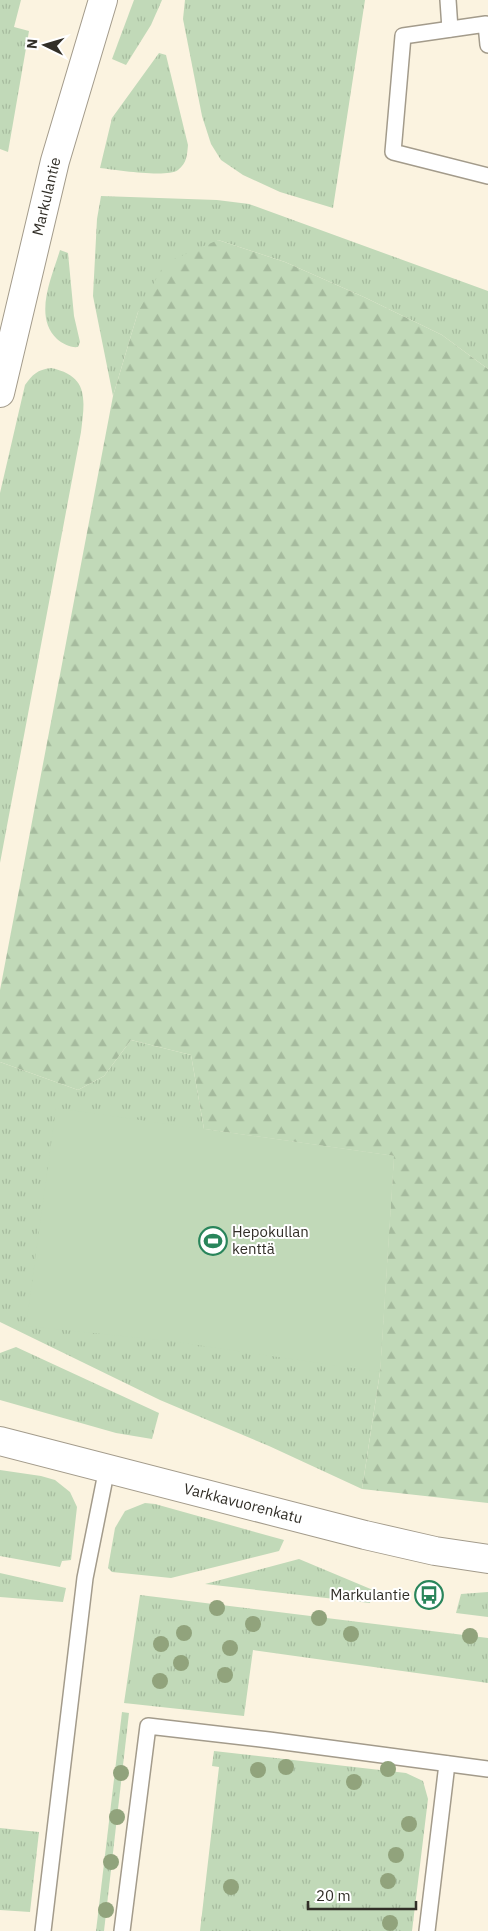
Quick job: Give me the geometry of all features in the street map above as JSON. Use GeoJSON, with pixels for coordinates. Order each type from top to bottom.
{"type":"FeatureCollection","features":[{"type":"Feature","properties":{"kind":"street","name":"Markulantie"},"geometry":{"type":"LineString","coordinates":[[0,393],[55,161],[103,0]]}},
{"type":"Feature","properties":{"kind":"street","name":"Varkkavuorenkatu"},"geometry":{"type":"LineString","coordinates":[[0,1441],[365,1535],[435,1551],[488,1559]]}},
{"type":"Feature","properties":{"kind":"lane"},"geometry":{"type":"LineString","coordinates":[[448,0],[450,29]]}},
{"type":"Feature","properties":{"kind":"lane"},"geometry":{"type":"LineString","coordinates":[[488,45],[486,24],[403,36],[393,152],[488,176]]}},
{"type":"Feature","properties":{"kind":"lane"},"geometry":{"type":"LineString","coordinates":[[43,1931],[85,1578],[107,1468]]}},
{"type":"Feature","properties":{"kind":"lane"},"geometry":{"type":"LineString","coordinates":[[122,1931],[148,1726],[488,1768]]}},
{"type":"Feature","properties":{"kind":"lane"},"geometry":{"type":"LineString","coordinates":[[427,1931],[447,1764]]}},
{"type":"Feature","properties":{"kind":"green space"},"geometry":{"type":"Polygon","coordinates":[[[0,0],[21,0],[14,27],[29,31],[8,152],[0,149],[0,0]]]}},
{"type":"Feature","properties":{"kind":"green space"},"geometry":{"type":"Polygon","coordinates":[[[134,0],[162,0],[151,25],[126,65],[112,59],[134,0]]]}},
{"type":"Feature","properties":{"kind":"green space"},"geometry":{"type":"Polygon","coordinates":[[[185,0],[365,0],[333,208],[280,192],[243,175],[221,160],[211,144],[202,116],[183,19],[185,0]]]}},
{"type":"Feature","properties":{"kind":"green space"},"geometry":{"type":"Polygon","coordinates":[[[159,53],[166,55],[188,145],[185,162],[178,170],[163,173],[141,173],[100,168],[112,118],[159,53]]]}},
{"type":"Feature","properties":{"kind":"green space"},"geometry":{"type":"Polygon","coordinates":[[[101,196],[217,200],[249,204],[488,291],[488,369],[442,335],[366,298],[285,262],[218,240],[138,312],[113,396],[93,296],[97,219],[101,196]]]}},
{"type":"Feature","properties":{"kind":"green space"},"geometry":{"type":"Polygon","coordinates":[[[218,240],[285,262],[366,298],[442,335],[488,369],[488,1503],[362,1489],[380,1372],[394,1156],[204,1129],[191,1055],[131,1040],[104,1076],[78,1090],[0,1062],[0,990],[113,396],[138,312],[165,263],[218,240]]]}},
{"type":"Feature","properties":{"kind":"green space"},"geometry":{"type":"Polygon","coordinates":[[[60,250],[68,253],[74,316],[80,342],[78,347],[67,345],[57,339],[50,330],[46,319],[46,296],[60,250]]]}},
{"type":"Feature","properties":{"kind":"green space"},"geometry":{"type":"Polygon","coordinates":[[[51,368],[72,377],[82,391],[81,432],[0,863],[0,493],[25,385],[36,373],[51,368]]]}},
{"type":"Feature","properties":{"kind":"green space","name":"Hepokullan kenttä"},"geometry":{"type":"Polygon","coordinates":[[[131,1040],[191,1055],[204,1129],[394,1156],[380,1372],[362,1489],[269,1446],[160,1400],[0,1322],[0,1062],[78,1090],[104,1076],[131,1040]]]}},
{"type":"Feature","properties":{"kind":"green space","name":"Hepokullan kenttä"},"geometry":{"type":"Polygon","coordinates":[[[56,1108],[394,1156],[380,1372],[170,1341],[26,1326],[56,1108]]]}},
{"type":"Feature","properties":{"kind":"green space"},"geometry":{"type":"Polygon","coordinates":[[[16,1347],[159,1413],[152,1439],[116,1433],[0,1400],[0,1353],[16,1347]]]}},
{"type":"Feature","properties":{"kind":"green space"},"geometry":{"type":"Polygon","coordinates":[[[0,1470],[55,1480],[70,1492],[77,1507],[71,1560],[62,1561],[60,1567],[0,1556],[0,1470]]]}},
{"type":"Feature","properties":{"kind":"green space"},"geometry":{"type":"Polygon","coordinates":[[[145,1503],[155,1504],[284,1540],[279,1551],[171,1578],[112,1572],[108,1568],[115,1528],[125,1511],[145,1503]]]}},
{"type":"Feature","properties":{"kind":"green space"},"geometry":{"type":"Polygon","coordinates":[[[299,1559],[373,1590],[370,1603],[205,1584],[299,1559]]]}},
{"type":"Feature","properties":{"kind":"green space"},"geometry":{"type":"Polygon","coordinates":[[[0,1573],[66,1588],[63,1602],[0,1597],[0,1573]]]}},
{"type":"Feature","properties":{"kind":"green space"},"geometry":{"type":"Polygon","coordinates":[[[488,1592],[488,1617],[456,1613],[461,1594],[488,1592]]]}},
{"type":"Feature","properties":{"kind":"green space"},"geometry":{"type":"Polygon","coordinates":[[[140,1595],[488,1638],[488,1683],[253,1650],[244,1716],[124,1703],[140,1595]]]}},
{"type":"Feature","properties":{"kind":"green space"},"geometry":{"type":"Polygon","coordinates":[[[122,1712],[129,1713],[104,1931],[96,1931],[122,1712]]]}},
{"type":"Feature","properties":{"kind":"green space"},"geometry":{"type":"Polygon","coordinates":[[[214,1751],[406,1773],[423,1781],[428,1799],[412,1931],[200,1931],[219,1767],[212,1766],[214,1751]]]}},
{"type":"Feature","properties":{"kind":"green space"},"geometry":{"type":"Polygon","coordinates":[[[0,1828],[39,1832],[30,1912],[0,1910],[0,1828]]]}},
{"type":"Feature","properties":{"kind":"place","name":"Hepokullan kenttä"},"geometry":{"type":"Point","coordinates":[213,1241]}},
{"type":"Feature","properties":{"kind":"place","name":"Markulantie"},"geometry":{"type":"Point","coordinates":[429,1595]}}]}
